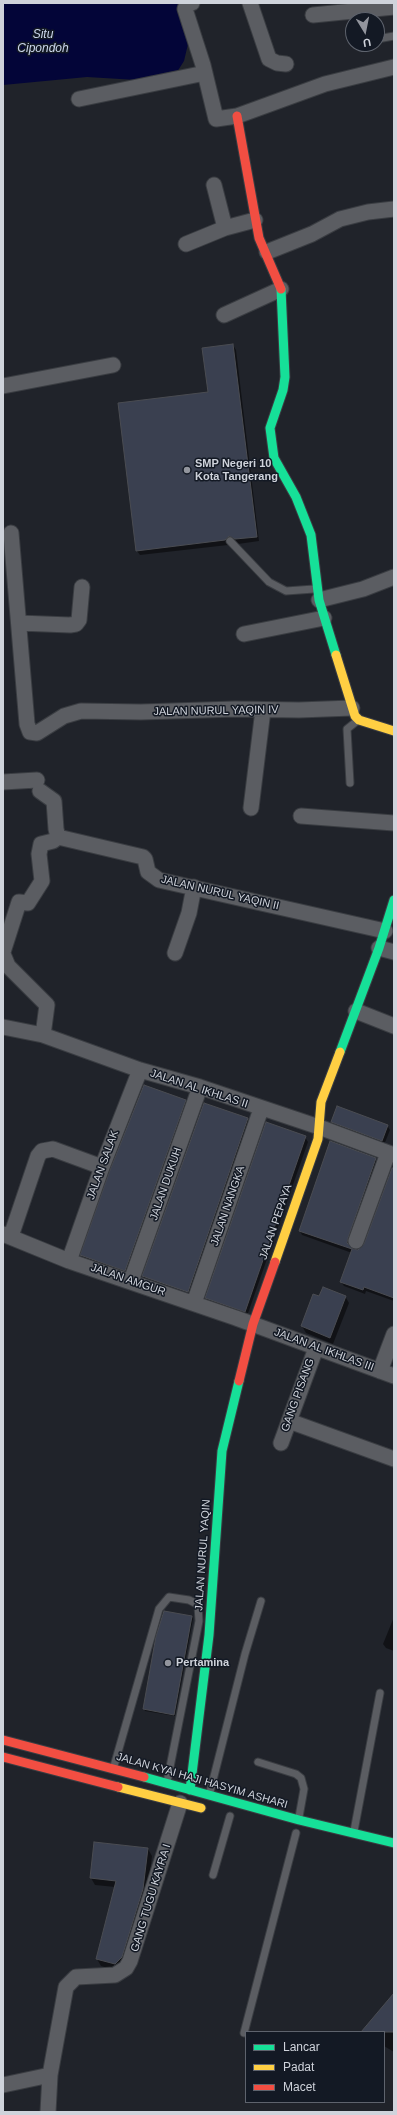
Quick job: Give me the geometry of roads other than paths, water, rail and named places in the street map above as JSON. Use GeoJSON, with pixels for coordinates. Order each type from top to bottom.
{"type":"FeatureCollection","features":[{"type":"Feature","properties":{"kind":"street"},"geometry":{"type":"LineString","coordinates":[[192,3],[187,4],[185,9],[206,73],[216,120],[237,116],[325,84],[394,67]]}},
{"type":"Feature","properties":{"kind":"street"},"geometry":{"type":"LineString","coordinates":[[250,3],[269,59],[277,63],[286,64]]}},
{"type":"Feature","properties":{"kind":"street"},"geometry":{"type":"LineString","coordinates":[[313,15],[341,8],[394,8]]}},
{"type":"Feature","properties":{"kind":"street"},"geometry":{"type":"LineString","coordinates":[[79,99],[206,73]]}},
{"type":"Feature","properties":{"kind":"street"},"geometry":{"type":"LineString","coordinates":[[237,116],[259,238],[267,252],[281,289],[285,377],[283,390],[272,419],[270,438],[274,458],[296,497],[310,534],[318,594],[324,618],[355,714],[394,731]]}},
{"type":"Feature","properties":{"kind":"street"},"geometry":{"type":"LineString","coordinates":[[214,185],[226,228]]}},
{"type":"Feature","properties":{"kind":"street"},"geometry":{"type":"LineString","coordinates":[[267,252],[312,234],[340,219],[368,212],[394,210]]}},
{"type":"Feature","properties":{"kind":"street"},"geometry":{"type":"LineString","coordinates":[[186,244],[226,228],[255,220]]}},
{"type":"Feature","properties":{"kind":"street"},"geometry":{"type":"LineString","coordinates":[[224,315],[281,289]]}},
{"type":"Feature","properties":{"kind":"street"},"geometry":{"type":"LineString","coordinates":[[3,386],[113,365]]}},
{"type":"Feature","properties":{"kind":"street"},"geometry":{"type":"LineString","coordinates":[[11,533],[10,588],[19,623],[76,624],[79,620],[82,587]]}},
{"type":"Feature","properties":{"kind":"street"},"geometry":{"type":"LineString","coordinates":[[318,594],[363,588],[394,577]]}},
{"type":"Feature","properties":{"kind":"street"},"geometry":{"type":"LineString","coordinates":[[244,634],[324,618]]}},
{"type":"Feature","properties":{"kind":"street","name":"JALAN NURUL YAQIN IV"},"geometry":{"type":"LineString","coordinates":[[19,623],[27,724],[30,732],[37,733],[64,716],[81,712],[235,709],[355,714]]}},
{"type":"Feature","properties":{"kind":"street"},"geometry":{"type":"LineString","coordinates":[[251,808],[264,710]]}},
{"type":"Feature","properties":{"kind":"street"},"geometry":{"type":"LineString","coordinates":[[3,782],[38,786],[54,802],[58,837],[53,841],[41,844],[40,854],[42,881],[28,903],[19,902],[4,959],[47,1005],[43,1035]]}},
{"type":"Feature","properties":{"kind":"street"},"geometry":{"type":"LineString","coordinates":[[301,816],[394,822]]}},
{"type":"Feature","properties":{"kind":"street","name":"JALAN NURUL YAQIN II"},"geometry":{"type":"LineString","coordinates":[[58,837],[143,857],[145,859],[148,872],[159,880],[385,931]]}},
{"type":"Feature","properties":{"kind":"street"},"geometry":{"type":"LineString","coordinates":[[176,953],[189,913],[194,888]]}},
{"type":"Feature","properties":{"kind":"street","name":"JALAN PEPAYA"},"geometry":{"type":"LineString","coordinates":[[253,1324],[318,1139],[321,1102],[379,948],[394,900]]}},
{"type":"Feature","properties":{"kind":"street"},"geometry":{"type":"LineString","coordinates":[[379,948],[394,952]]}},
{"type":"Feature","properties":{"kind":"street"},"geometry":{"type":"LineString","coordinates":[[356,1011],[394,1026]]}},
{"type":"Feature","properties":{"kind":"street","name":"JALAN AL IKHLAS II"},"geometry":{"type":"LineString","coordinates":[[3,1027],[43,1035],[140,1070],[319,1127],[391,1154]]}},
{"type":"Feature","properties":{"kind":"street","name":"JALAN SALAK"},"geometry":{"type":"LineString","coordinates":[[69,1260],[102,1167],[140,1070]]}},
{"type":"Feature","properties":{"kind":"street","name":"JALAN DUKUH"},"geometry":{"type":"LineString","coordinates":[[131,1281],[200,1088]]}},
{"type":"Feature","properties":{"kind":"street","name":"JALAN NANGKA"},"geometry":{"type":"LineString","coordinates":[[194,1303],[261,1109]]}},
{"type":"Feature","properties":{"kind":"street"},"geometry":{"type":"LineString","coordinates":[[7,1235],[38,1156],[42,1150],[53,1149],[102,1167]]}},
{"type":"Feature","properties":{"kind":"street"},"geometry":{"type":"LineString","coordinates":[[356,1241],[391,1154]]}},
{"type":"Feature","properties":{"kind":"street","name":"JALAN AMGUR"},"geometry":{"type":"LineString","coordinates":[[7,1235],[69,1260],[253,1324]]}},
{"type":"Feature","properties":{"kind":"street","name":"JALAN AL IKHLAS III"},"geometry":{"type":"LineString","coordinates":[[253,1324],[387,1374]]}},
{"type":"Feature","properties":{"kind":"street","name":"JALAN NURUL YAQIN"},"geometry":{"type":"LineString","coordinates":[[190,1790],[209,1636],[222,1451],[253,1324]]}},
{"type":"Feature","properties":{"kind":"street"},"geometry":{"type":"LineString","coordinates":[[387,1374],[394,1334]]}},
{"type":"Feature","properties":{"kind":"street","name":"GANG PISANG"},"geometry":{"type":"LineString","coordinates":[[281,1443],[316,1348]]}},
{"type":"Feature","properties":{"kind":"street"},"geometry":{"type":"LineString","coordinates":[[289,1421],[394,1459]]}},
{"type":"Feature","properties":{"kind":"street","name":"JALAN KYAI HAJI HASYIM ASHARI"},"geometry":{"type":"LineString","coordinates":[[3,1740],[113,1768],[299,1820],[394,1843]]}},
{"type":"Feature","properties":{"kind":"street"},"geometry":{"type":"LineString","coordinates":[[3,1757],[209,1810]]}},
{"type":"Feature","properties":{"kind":"street"},"geometry":{"type":"LineString","coordinates":[[110,1785],[113,1768]]}},
{"type":"Feature","properties":{"kind":"street","name":"GANG TUGU KAYRA I"},"geometry":{"type":"LineString","coordinates":[[48,2112],[50,2075],[62,1998],[66,1987],[72,1979],[81,1976],[115,1975],[126,1968],[130,1962],[180,1803]]}},
{"type":"Feature","properties":{"kind":"street"},"geometry":{"type":"LineString","coordinates":[[296,1833],[299,1820]]}},
{"type":"Feature","properties":{"kind":"street"},"geometry":{"type":"LineString","coordinates":[[3,2085],[50,2075]]}},
{"type":"Feature","properties":{"kind":"lane"},"geometry":{"type":"LineString","coordinates":[[230,540],[269,582],[286,591],[318,594]]}},
{"type":"Feature","properties":{"kind":"lane"},"geometry":{"type":"LineString","coordinates":[[350,783],[347,728],[355,714]]}},
{"type":"Feature","properties":{"kind":"lane"},"geometry":{"type":"LineString","coordinates":[[113,1768],[159,1609],[169,1597],[189,1600],[198,1606],[199,1620],[167,1783]]}},
{"type":"Feature","properties":{"kind":"lane"},"geometry":{"type":"LineString","coordinates":[[210,1795],[245,1654],[261,1601]]}},
{"type":"Feature","properties":{"kind":"lane"},"geometry":{"type":"LineString","coordinates":[[354,1834],[380,1693]]}},
{"type":"Feature","properties":{"kind":"lane"},"geometry":{"type":"LineString","coordinates":[[258,1762],[296,1774],[301,1778],[304,1789],[299,1820]]}},
{"type":"Feature","properties":{"kind":"lane"},"geometry":{"type":"LineString","coordinates":[[213,1875],[230,1816]]}},
{"type":"Feature","properties":{"kind":"lane"},"geometry":{"type":"LineString","coordinates":[[244,2033],[296,1833]]}},
{"type":"Feature","properties":{"kind":"water","name":"Situ Cipondoh"},"geometry":{"type":"Polygon","coordinates":[[[3,3],[182,3],[181,9],[188,44],[184,61],[177,72],[137,80],[87,77],[3,85],[3,3]]]}},
{"type":"Feature","properties":{"kind":"place","name":"SMP Negeri 10 Kota Tangerang"},"geometry":{"type":"Point","coordinates":[187,470]}},
{"type":"Feature","properties":{"kind":"place","name":"Pertamina"},"geometry":{"type":"Point","coordinates":[168,1663]}}]}
